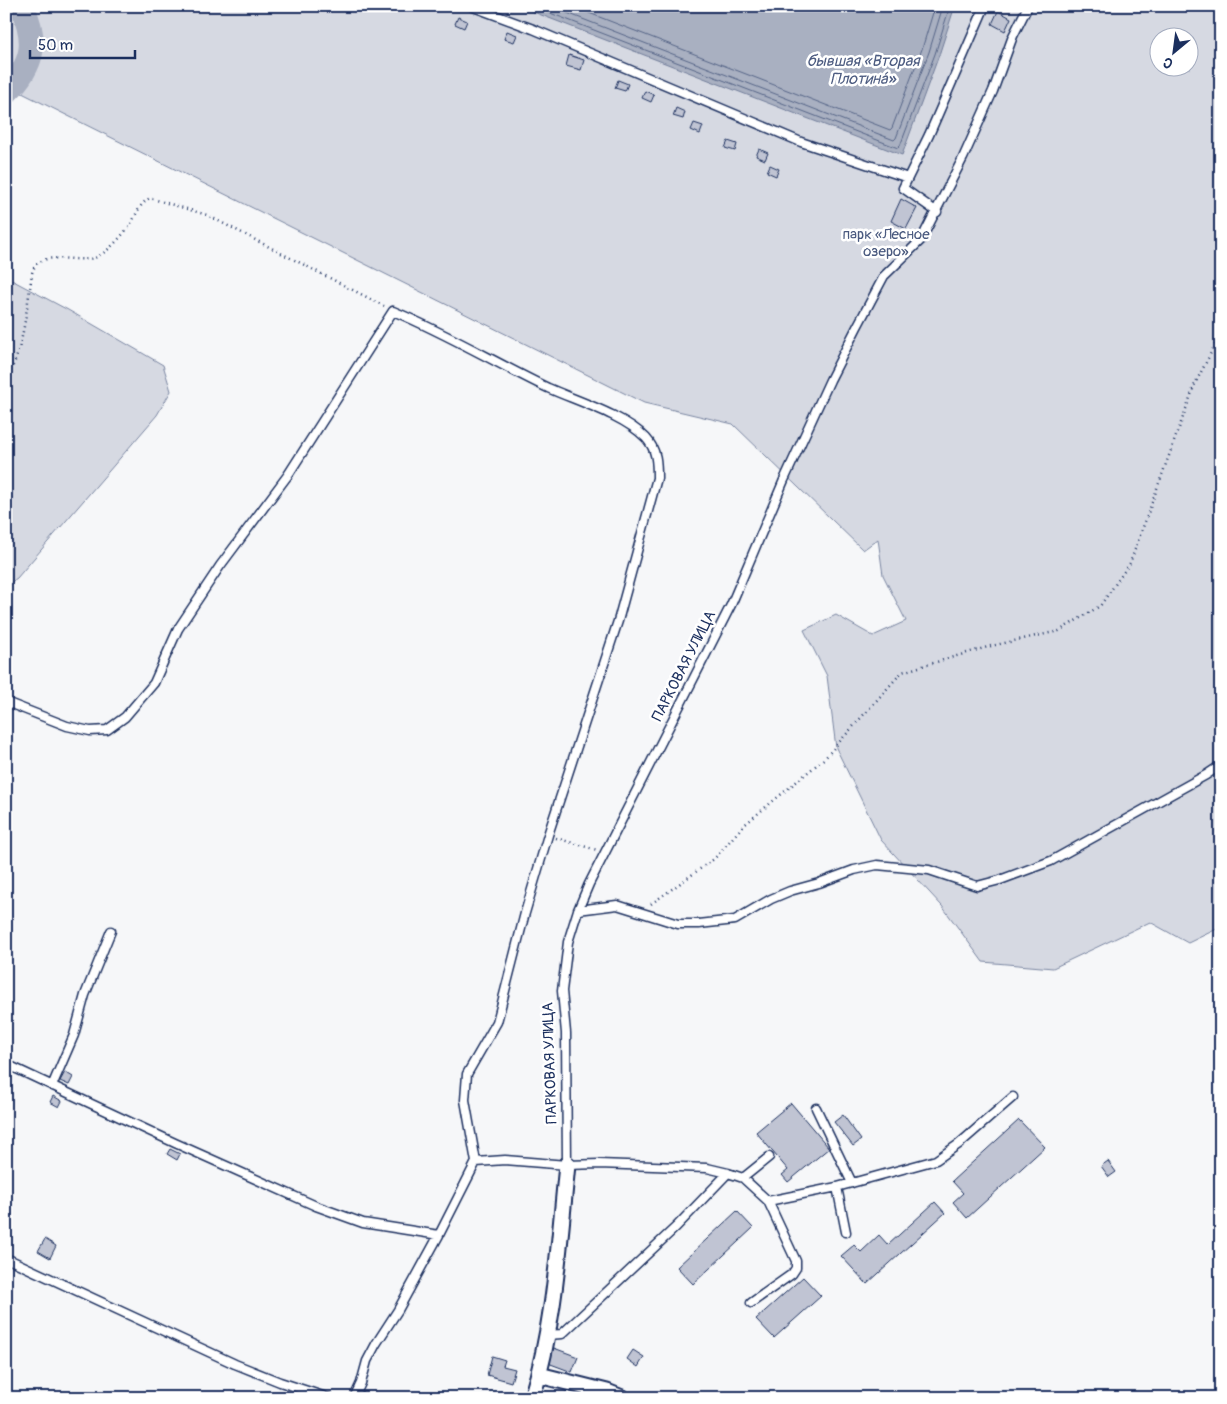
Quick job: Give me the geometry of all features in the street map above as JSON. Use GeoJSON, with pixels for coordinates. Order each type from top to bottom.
{"type":"FeatureCollection","features":[{"type":"Feature","properties":{"kind":"street"},"geometry":{"type":"LineString","coordinates":[[532,1398],[547,1335],[567,1165]]}},
{"type":"Feature","properties":{"kind":"street"},"geometry":{"type":"LineString","coordinates":[[539,1375],[607,1392],[622,1398]]}},
{"type":"Feature","properties":{"kind":"lane"},"geometry":{"type":"LineString","coordinates":[[471,6],[533,29],[801,142],[908,178]]}},
{"type":"Feature","properties":{"kind":"lane"},"geometry":{"type":"LineString","coordinates":[[937,212],[903,188],[985,6]]}},
{"type":"Feature","properties":{"kind":"lane","name":"ПАРКОВАЯ УЛИЦА"},"geometry":{"type":"LineString","coordinates":[[567,1165],[566,1033],[562,991],[568,942],[578,910],[605,852],[731,604],[784,480],[856,327],[884,276],[921,240],[937,212],[993,92],[1014,36],[1028,6]]}},
{"type":"Feature","properties":{"kind":"lane"},"geometry":{"type":"LineString","coordinates":[[6,702],[67,726],[90,731],[107,730],[125,717],[154,683],[178,629],[220,566],[288,474],[393,311],[429,326],[548,388],[623,421],[647,439],[657,455],[657,478],[618,621],[548,835],[525,913],[497,1022],[468,1074],[465,1100],[476,1162],[398,1310],[367,1361],[361,1383],[354,1398]]}},
{"type":"Feature","properties":{"kind":"lane"},"geometry":{"type":"LineString","coordinates":[[578,910],[617,905],[678,924],[735,920],[770,899],[790,891],[854,870],[877,866],[929,870],[977,886],[1000,880],[1051,861],[1206,775],[1221,764]]}},
{"type":"Feature","properties":{"kind":"lane"},"geometry":{"type":"LineString","coordinates":[[52,1086],[74,1035],[85,995],[111,931]]}},
{"type":"Feature","properties":{"kind":"lane"},"geometry":{"type":"LineString","coordinates":[[6,1064],[316,1206],[363,1223],[439,1235]]}},
{"type":"Feature","properties":{"kind":"lane"},"geometry":{"type":"LineString","coordinates":[[768,1201],[838,1187],[936,1160],[959,1144],[1013,1097]]}},
{"type":"Feature","properties":{"kind":"lane"},"geometry":{"type":"LineString","coordinates":[[816,1108],[852,1183]]}},
{"type":"Feature","properties":{"kind":"lane"},"geometry":{"type":"LineString","coordinates":[[743,1178],[769,1157]]}},
{"type":"Feature","properties":{"kind":"lane"},"geometry":{"type":"LineString","coordinates":[[476,1162],[505,1160],[567,1165],[599,1164],[706,1168],[743,1178],[768,1201],[796,1261],[796,1268],[792,1274],[751,1303]]}},
{"type":"Feature","properties":{"kind":"lane"},"geometry":{"type":"LineString","coordinates":[[547,1335],[562,1334],[676,1227],[728,1173]]}},
{"type":"Feature","properties":{"kind":"lane"},"geometry":{"type":"LineString","coordinates":[[838,1187],[846,1232]]}},
{"type":"Feature","properties":{"kind":"lane"},"geometry":{"type":"LineString","coordinates":[[6,1258],[234,1364],[329,1398]]}},
{"type":"Feature","properties":{"kind":"path"},"geometry":{"type":"LineString","coordinates":[[6,371],[10,371],[15,363],[24,326],[33,270],[38,262],[46,258],[82,260],[100,255],[130,225],[143,202],[150,198],[207,215],[393,311]]}},
{"type":"Feature","properties":{"kind":"path"},"geometry":{"type":"LineString","coordinates":[[641,912],[714,859],[743,826],[825,758],[902,672],[991,646],[1059,631],[1100,606],[1130,563],[1195,384],[1221,333]]}},
{"type":"Feature","properties":{"kind":"path"},"geometry":{"type":"LineString","coordinates":[[548,835],[605,852]]}},
{"type":"Feature","properties":{"kind":"green space","name":"парк «Лесное озеро»"},"geometry":{"type":"Polygon","coordinates":[[[6,6],[1221,6],[1221,927],[1188,943],[1150,922],[1053,968],[983,962],[942,906],[881,840],[836,748],[827,676],[804,630],[836,615],[873,636],[906,621],[883,575],[878,539],[863,550],[733,424],[644,403],[6,85],[6,6]]]}},
{"type":"Feature","properties":{"kind":"green space"},"geometry":{"type":"Polygon","coordinates":[[[6,277],[68,310],[163,365],[171,391],[157,415],[17,578],[6,586],[6,277]]]}},
{"type":"Feature","properties":{"kind":"water","name":"бывшая «Вторая Плотинá»"},"geometry":{"type":"Polygon","coordinates":[[[518,6],[955,6],[902,155],[518,6]]]}},
{"type":"Feature","properties":{"kind":"building"},"geometry":{"type":"Polygon","coordinates":[[[998,11],[1011,18],[1005,31],[992,24],[998,11]]]}},
{"type":"Feature","properties":{"kind":"building"},"geometry":{"type":"Polygon","coordinates":[[[458,17],[467,21],[464,28],[455,24],[458,17]]]}},
{"type":"Feature","properties":{"kind":"building"},"geometry":{"type":"Polygon","coordinates":[[[507,31],[517,35],[514,42],[504,39],[507,31]]]}},
{"type":"Feature","properties":{"kind":"building"},"geometry":{"type":"Polygon","coordinates":[[[569,55],[584,60],[581,70],[566,66],[569,55]]]}},
{"type":"Feature","properties":{"kind":"building"},"geometry":{"type":"Polygon","coordinates":[[[618,80],[628,84],[625,91],[615,88],[618,80]]]}},
{"type":"Feature","properties":{"kind":"building"},"geometry":{"type":"Polygon","coordinates":[[[645,91],[654,95],[651,102],[642,98],[645,91]]]}},
{"type":"Feature","properties":{"kind":"building"},"geometry":{"type":"Polygon","coordinates":[[[676,108],[685,112],[683,119],[673,116],[676,108]]]}},
{"type":"Feature","properties":{"kind":"building"},"geometry":{"type":"Polygon","coordinates":[[[694,123],[703,126],[700,134],[691,130],[694,123]]]}},
{"type":"Feature","properties":{"kind":"building"},"geometry":{"type":"Polygon","coordinates":[[[728,141],[737,144],[735,151],[725,148],[728,141]]]}},
{"type":"Feature","properties":{"kind":"building"},"geometry":{"type":"Polygon","coordinates":[[[759,149],[768,153],[765,160],[756,156],[759,149]]]}},
{"type":"Feature","properties":{"kind":"building"},"geometry":{"type":"Polygon","coordinates":[[[770,165],[779,169],[776,176],[767,172],[770,165]]]}},
{"type":"Feature","properties":{"kind":"building"},"geometry":{"type":"Polygon","coordinates":[[[901,199],[917,208],[906,229],[891,221],[901,199]]]}},
{"type":"Feature","properties":{"kind":"building"},"geometry":{"type":"Polygon","coordinates":[[[65,1072],[73,1077],[69,1085],[60,1081],[65,1072]]]}},
{"type":"Feature","properties":{"kind":"building"},"geometry":{"type":"Polygon","coordinates":[[[53,1096],[62,1101],[59,1107],[50,1102],[53,1096]]]}},
{"type":"Feature","properties":{"kind":"building"},"geometry":{"type":"Polygon","coordinates":[[[791,1103],[829,1148],[788,1182],[782,1175],[788,1170],[756,1132],[791,1103]]]}},
{"type":"Feature","properties":{"kind":"building"},"geometry":{"type":"Polygon","coordinates":[[[843,1115],[861,1140],[853,1146],[834,1122],[843,1115]]]}},
{"type":"Feature","properties":{"kind":"building"},"geometry":{"type":"Polygon","coordinates":[[[1019,1120],[1045,1147],[967,1218],[953,1202],[963,1193],[952,1181],[1019,1120]]]}},
{"type":"Feature","properties":{"kind":"building"},"geometry":{"type":"Polygon","coordinates":[[[170,1149],[180,1154],[177,1160],[167,1154],[170,1149]]]}},
{"type":"Feature","properties":{"kind":"building"},"geometry":{"type":"Polygon","coordinates":[[[1108,1161],[1116,1172],[1109,1177],[1101,1166],[1108,1161]]]}},
{"type":"Feature","properties":{"kind":"building"},"geometry":{"type":"Polygon","coordinates":[[[935,1202],[945,1213],[867,1284],[841,1256],[854,1245],[861,1252],[879,1235],[888,1245],[935,1202]]]}},
{"type":"Feature","properties":{"kind":"building"},"geometry":{"type":"Polygon","coordinates":[[[737,1211],[753,1228],[693,1284],[677,1267],[737,1211]]]}},
{"type":"Feature","properties":{"kind":"building"},"geometry":{"type":"Polygon","coordinates":[[[45,1239],[56,1246],[50,1258],[38,1251],[45,1239]]]}},
{"type":"Feature","properties":{"kind":"building"},"geometry":{"type":"Polygon","coordinates":[[[803,1277],[821,1296],[774,1338],[756,1319],[803,1277]]]}},
{"type":"Feature","properties":{"kind":"building"},"geometry":{"type":"Polygon","coordinates":[[[554,1348],[578,1357],[572,1372],[548,1363],[554,1348]]]}},
{"type":"Feature","properties":{"kind":"building"},"geometry":{"type":"Polygon","coordinates":[[[633,1350],[644,1357],[638,1367],[627,1359],[633,1350]]]}},
{"type":"Feature","properties":{"kind":"building"},"geometry":{"type":"Polygon","coordinates":[[[492,1356],[505,1360],[503,1366],[515,1369],[511,1382],[487,1375],[492,1356]]]}},
{"type":"Feature","properties":{"kind":"waterway"},"geometry":{"type":"LineString","coordinates":[[6,92],[23,72],[30,52],[30,31],[22,6]]}}]}
